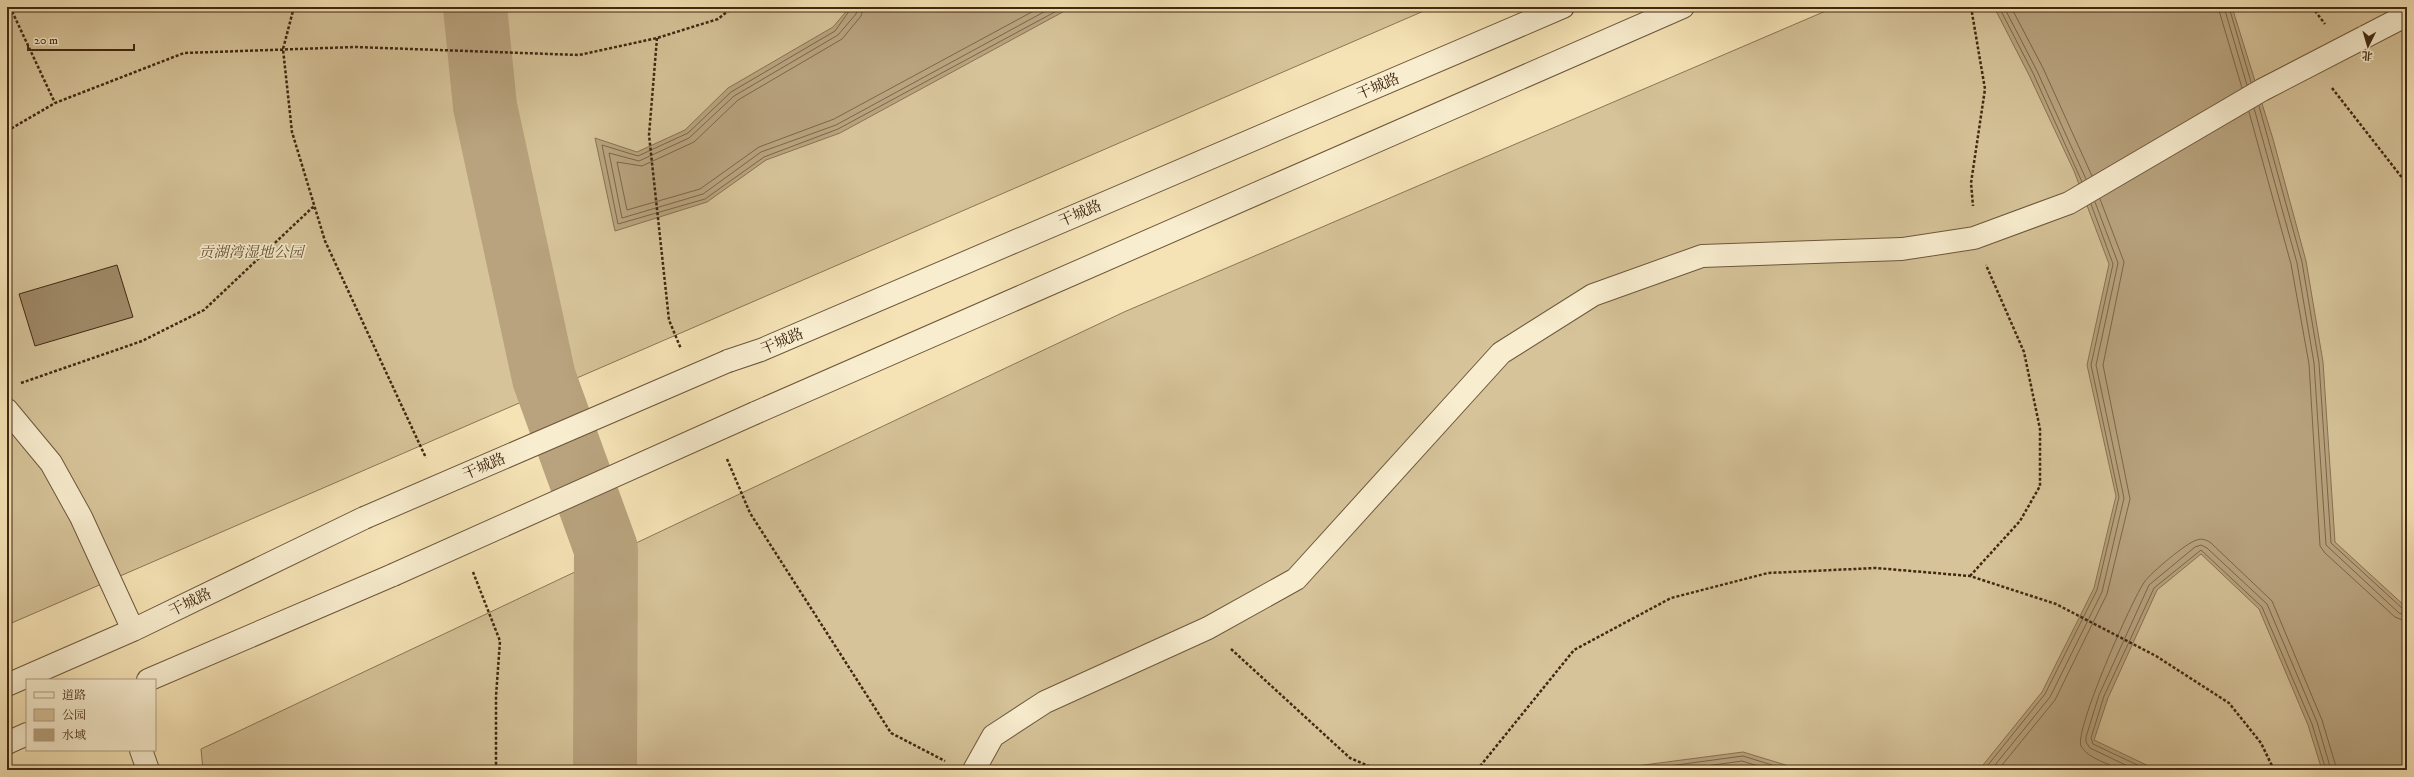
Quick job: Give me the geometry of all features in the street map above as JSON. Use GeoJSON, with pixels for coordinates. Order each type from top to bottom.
{"type":"FeatureCollection","features":[{"type":"Feature","properties":{"kind":"street","name":"干城路"},"geometry":{"type":"LineString","coordinates":[[7,685],[133,630],[364,518],[728,361],[761,350],[1563,7]]}},
{"type":"Feature","properties":{"kind":"street"},"geometry":{"type":"LineString","coordinates":[[150,679],[393,575],[755,413],[1683,7]]}},
{"type":"Feature","properties":{"kind":"street"},"geometry":{"type":"LineString","coordinates":[[974,770],[993,736],[1045,702],[1208,628],[1296,579],[1501,353],[1593,295],[1702,256],[1902,249],[1974,238],[2070,203],[2262,90],[2407,15]]}},
{"type":"Feature","properties":{"kind":"street"},"geometry":{"type":"LineString","coordinates":[[7,410],[51,462],[81,517],[133,630]]}},
{"type":"Feature","properties":{"kind":"street"},"geometry":{"type":"LineString","coordinates":[[7,743],[26,734]]}},
{"type":"Feature","properties":{"kind":"street"},"geometry":{"type":"LineString","coordinates":[[133,751],[139,770]]}},
{"type":"Feature","properties":{"kind":"street"},"geometry":{"type":"LineString","coordinates":[[141,751],[148,770]]}},
{"type":"Feature","properties":{"kind":"path"},"geometry":{"type":"LineString","coordinates":[[10,7],[55,103]]}},
{"type":"Feature","properties":{"kind":"path"},"geometry":{"type":"LineString","coordinates":[[294,7],[283,50],[292,132],[325,241],[428,464]]}},
{"type":"Feature","properties":{"kind":"path"},"geometry":{"type":"LineString","coordinates":[[7,131],[55,103],[184,53],[355,47],[579,55],[657,38],[718,19],[733,7]]}},
{"type":"Feature","properties":{"kind":"path"},"geometry":{"type":"LineString","coordinates":[[1970,576],[2020,521],[2040,486],[2040,429],[2024,352],[1974,238],[1971,183],[1985,89],[1971,7]]}},
{"type":"Feature","properties":{"kind":"path"},"geometry":{"type":"LineString","coordinates":[[657,38],[650,135],[669,320],[684,356]]}},
{"type":"Feature","properties":{"kind":"path"},"geometry":{"type":"LineString","coordinates":[[2314,64],[2407,184]]}},
{"type":"Feature","properties":{"kind":"path"},"geometry":{"type":"LineString","coordinates":[[14,386],[142,341],[204,310],[314,206]]}},
{"type":"Feature","properties":{"kind":"path"},"geometry":{"type":"LineString","coordinates":[[726,456],[750,513],[891,733],[947,763]]}},
{"type":"Feature","properties":{"kind":"path"},"geometry":{"type":"LineString","coordinates":[[470,564],[500,641],[496,696],[496,770]]}},
{"type":"Feature","properties":{"kind":"path"},"geometry":{"type":"LineString","coordinates":[[1477,770],[1574,650],[1670,598],[1768,573],[1876,568],[1970,576],[2056,604],[2156,656],[2230,703],[2261,743],[2274,770]]}},
{"type":"Feature","properties":{"kind":"path"},"geometry":{"type":"LineString","coordinates":[[1208,628],[1350,758],[1378,770]]}},
{"type":"Feature","properties":{"kind":"green space","name":"贡湖湾湿地公园"},"geometry":{"type":"Polygon","coordinates":[[[7,7],[1433,7],[7,625],[7,7]]]}},
{"type":"Feature","properties":{"kind":"green space"},"geometry":{"type":"Polygon","coordinates":[[[1835,7],[2407,7],[2407,770],[203,770],[201,749],[1124,312],[1835,7]]]}},
{"type":"Feature","properties":{"kind":"water"},"geometry":{"type":"Polygon","coordinates":[[[850,7],[1072,7],[840,133],[766,160],[707,202],[615,231],[595,138],[637,152],[685,130],[728,88],[833,27],[850,7]]]}},
{"type":"Feature","properties":{"kind":"water"},"geometry":{"type":"Polygon","coordinates":[[[1994,7],[2232,7],[2273,139],[2306,261],[2323,362],[2335,542],[2407,608],[2407,770],[2322,770],[2308,725],[2259,609],[2201,554],[2157,590],[2108,698],[2094,740],[2157,770],[1979,770],[2042,692],[2094,588],[2116,496],[2087,365],[2109,264],[2074,171],[2029,75],[1994,7]]]}},
{"type":"Feature","properties":{"kind":"water"},"geometry":{"type":"Polygon","coordinates":[[[1743,752],[1802,770],[1634,770],[1636,766],[1743,752]]]}},
{"type":"Feature","properties":{"kind":"building"},"geometry":{"type":"Polygon","coordinates":[[[117,265],[133,317],[35,346],[19,294],[117,265]]]}},
{"type":"Feature","properties":{"kind":"waterway"},"geometry":{"type":"LineString","coordinates":[[475,7],[485,106],[544,378],[606,549],[605,770]]}}]}
